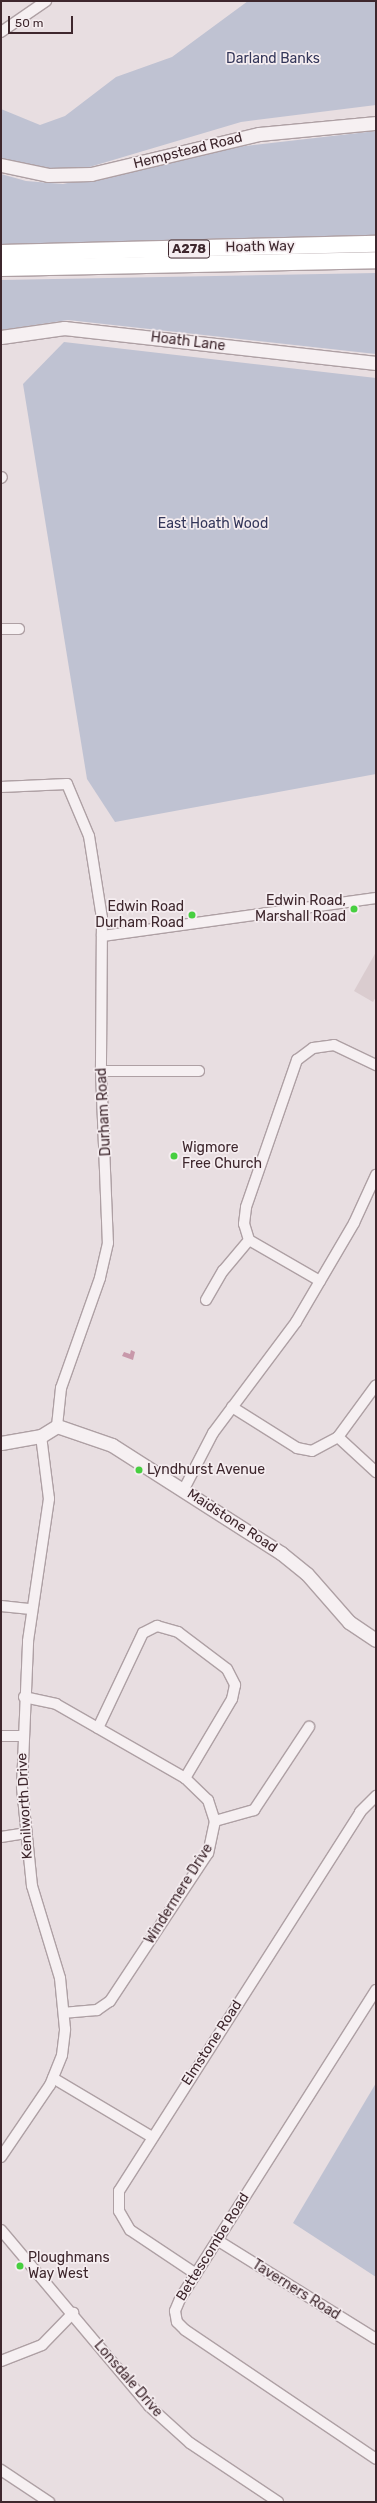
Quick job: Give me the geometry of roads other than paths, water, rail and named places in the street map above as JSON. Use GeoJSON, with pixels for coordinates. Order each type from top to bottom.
{"type":"FeatureCollection","features":[{"type":"Feature","properties":{"kind":"main road","name":"Hoath Way"},"geometry":{"type":"LineString","coordinates":[[1,253],[376,244]]}},
{"type":"Feature","properties":{"kind":"main road","name":"Hoath Way"},"geometry":{"type":"LineString","coordinates":[[1,268],[376,260]]}},
{"type":"Feature","properties":{"kind":"street"},"geometry":{"type":"LineString","coordinates":[[1,32],[46,1]]}},
{"type":"Feature","properties":{"kind":"street","name":"Hempstead Road"},"geometry":{"type":"LineString","coordinates":[[1,165],[48,175],[91,174],[259,134],[376,124]]}},
{"type":"Feature","properties":{"kind":"street","name":"Hoath Lane"},"geometry":{"type":"LineString","coordinates":[[1,337],[64,328],[376,363]]}},
{"type":"Feature","properties":{"kind":"street"},"geometry":{"type":"LineString","coordinates":[[1,629],[19,629]]}},
{"type":"Feature","properties":{"kind":"street","name":"Durham Road"},"geometry":{"type":"LineString","coordinates":[[1,787],[63,782],[72,795],[92,851],[102,936],[101,1071],[108,1174],[107,1253],[61,1388],[57,1426]]}},
{"type":"Feature","properties":{"kind":"street"},"geometry":{"type":"LineString","coordinates":[[102,936],[376,898]]}},
{"type":"Feature","properties":{"kind":"street"},"geometry":{"type":"LineString","coordinates":[[320,1280],[250,1240],[244,1224],[246,1207],[297,1060],[313,1048],[334,1045],[376,1065]]}},
{"type":"Feature","properties":{"kind":"street"},"geometry":{"type":"LineString","coordinates":[[101,1071],[199,1071]]}},
{"type":"Feature","properties":{"kind":"street"},"geometry":{"type":"LineString","coordinates":[[184,1489],[213,1433],[232,1407],[275,1355],[354,1223],[376,1175]]}},
{"type":"Feature","properties":{"kind":"street"},"geometry":{"type":"LineString","coordinates":[[206,1300],[223,1271],[250,1240]]}},
{"type":"Feature","properties":{"kind":"street"},"geometry":{"type":"LineString","coordinates":[[232,1407],[297,1448],[319,1450],[338,1437],[376,1385]]}},
{"type":"Feature","properties":{"kind":"street"},"geometry":{"type":"LineString","coordinates":[[1,1443],[41,1436],[57,1426]]}},
{"type":"Feature","properties":{"kind":"street","name":"Maidstone Road"},"geometry":{"type":"LineString","coordinates":[[57,1426],[112,1445],[184,1489],[294,1563],[349,1622],[376,1640]]}},
{"type":"Feature","properties":{"kind":"street","name":"Kenilworth Drive"},"geometry":{"type":"LineString","coordinates":[[1,2157],[25,2126],[53,2078],[62,2056],[64,2013],[60,1978],[36,1906],[26,1833],[22,1736],[31,1609],[49,1499],[41,1436]]}},
{"type":"Feature","properties":{"kind":"street"},"geometry":{"type":"LineString","coordinates":[[338,1437],[376,1472]]}},
{"type":"Feature","properties":{"kind":"street"},"geometry":{"type":"LineString","coordinates":[[1,1606],[31,1609]]}},
{"type":"Feature","properties":{"kind":"street"},"geometry":{"type":"LineString","coordinates":[[98,1728],[143,1633],[164,1626],[178,1632],[226,1669],[235,1685],[232,1699],[185,1778]]}},
{"type":"Feature","properties":{"kind":"street"},"geometry":{"type":"LineString","coordinates":[[24,1697],[49,1701],[185,1778],[208,1800],[215,1821],[254,1810],[310,1728]]}},
{"type":"Feature","properties":{"kind":"street"},"geometry":{"type":"LineString","coordinates":[[1,1736],[22,1736]]}},
{"type":"Feature","properties":{"kind":"street","name":"Elmstone Road"},"geometry":{"type":"LineString","coordinates":[[196,2274],[130,2230],[119,2211],[122,2185],[360,1812],[376,1796]]}},
{"type":"Feature","properties":{"kind":"street","name":"Windermere Drive"},"geometry":{"type":"LineString","coordinates":[[64,2013],[97,2010],[110,2001],[208,1853],[215,1821]]}},
{"type":"Feature","properties":{"kind":"street"},"geometry":{"type":"LineString","coordinates":[[1,1837],[26,1833]]}},
{"type":"Feature","properties":{"kind":"street","name":"Bettescombe Road"},"geometry":{"type":"LineString","coordinates":[[376,1990],[177,2305],[180,2326],[376,2458]]}},
{"type":"Feature","properties":{"kind":"street"},"geometry":{"type":"LineString","coordinates":[[53,2078],[152,2137]]}},
{"type":"Feature","properties":{"kind":"street","name":"Lonsdale Drive"},"geometry":{"type":"LineString","coordinates":[[1,2230],[73,2313],[109,2360],[170,2425],[213,2460],[278,2502]]}},
{"type":"Feature","properties":{"kind":"street","name":"Taverners Road"},"geometry":{"type":"LineString","coordinates":[[217,2240],[376,2339]]}},
{"type":"Feature","properties":{"kind":"street"},"geometry":{"type":"LineString","coordinates":[[1,2360],[42,2345],[73,2313]]}},
{"type":"Feature","properties":{"kind":"street"},"geometry":{"type":"LineString","coordinates":[[1,2470],[49,2502]]}},
{"type":"Feature","properties":{"kind":"place","name":"Edwin Road, Marshall Road"},"geometry":{"type":"Point","coordinates":[354,909]}},
{"type":"Feature","properties":{"kind":"place","name":"Edwin Road Durham Road"},"geometry":{"type":"Point","coordinates":[192,915]}},
{"type":"Feature","properties":{"kind":"place","name":"Wigmore Free Church"},"geometry":{"type":"Point","coordinates":[174,1156]}},
{"type":"Feature","properties":{"kind":"place","name":"Lyndhurst Avenue"},"geometry":{"type":"Point","coordinates":[139,1470]}},
{"type":"Feature","properties":{"kind":"place","name":"Ploughmans Way West"},"geometry":{"type":"Point","coordinates":[20,2266]}},
{"type":"Feature","properties":{"kind":"park label","name":"Darland Banks"},"geometry":{"type":"Point","coordinates":[273,59]}},
{"type":"Feature","properties":{"kind":"park label","name":"East Hoath Wood"},"geometry":{"type":"Point","coordinates":[213,524]}}]}
